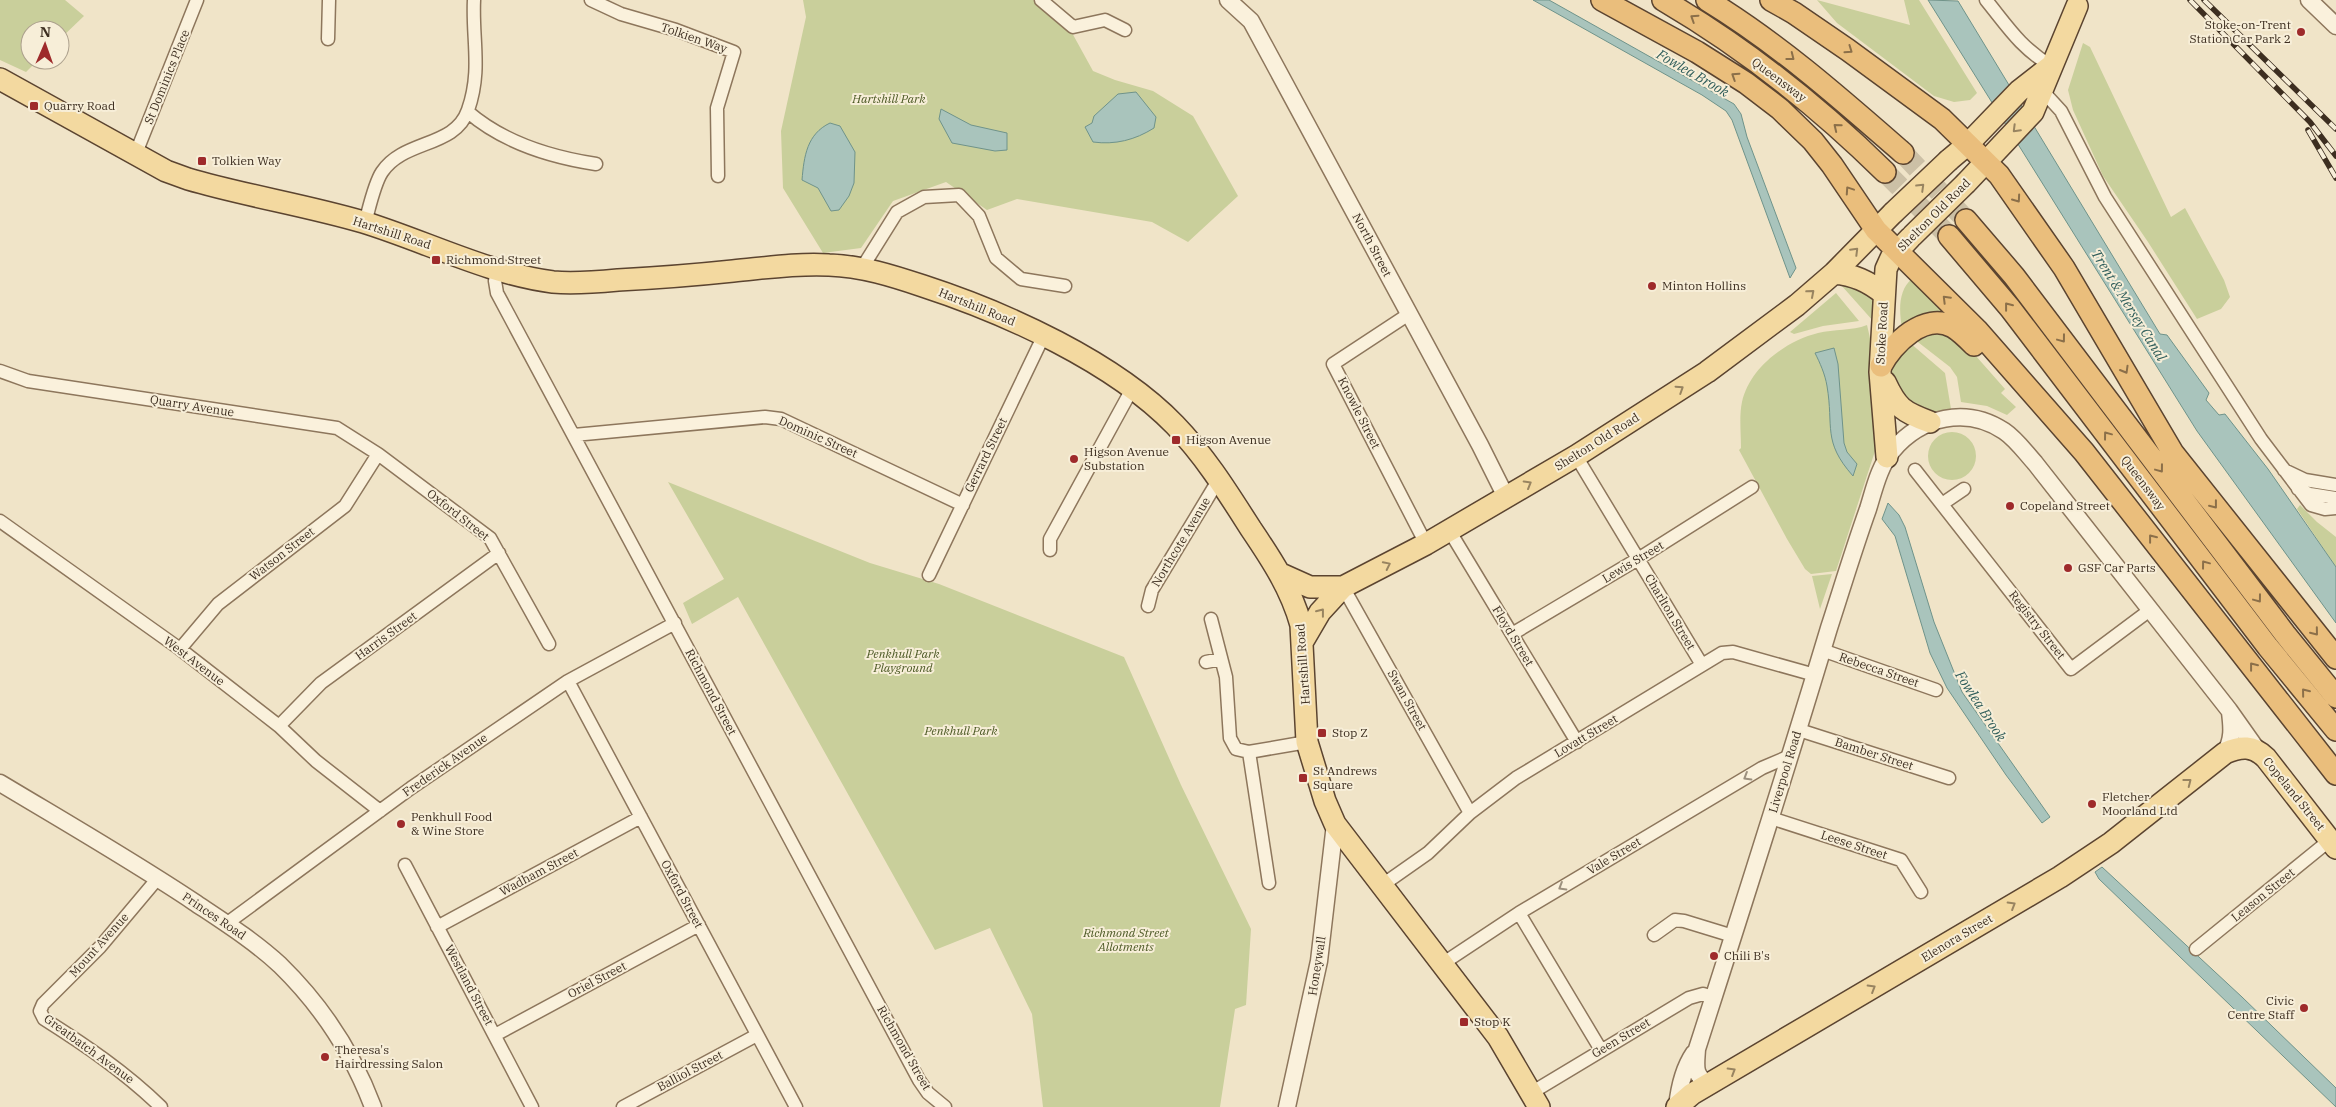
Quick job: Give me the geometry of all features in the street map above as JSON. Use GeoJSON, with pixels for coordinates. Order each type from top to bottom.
{"type":"FeatureCollection","features":[{"type":"Feature","properties":{"kind":"highway"},"geometry":{"type":"LineString","coordinates":[[1602,0],[1697,52],[1746,84],[1780,109],[1813,140],[1876,230],[1905,243],[2052,415],[2164,552],[2336,774]]}},
{"type":"Feature","properties":{"kind":"highway","name":"Queensway"},"geometry":{"type":"LineString","coordinates":[[1663,0],[1720,36],[1805,100],[1850,137],[1885,172]]}},
{"type":"Feature","properties":{"kind":"highway","name":"Queensway"},"geometry":{"type":"LineString","coordinates":[[1707,0],[1777,46],[1815,76],[1903,153]]}},
{"type":"Feature","properties":{"kind":"highway"},"geometry":{"type":"LineString","coordinates":[[1771,0],[1794,13],[1848,50],[1942,119],[1968,144],[1993,154],[2004,182],[2064,268],[2173,453],[2336,658]]}},
{"type":"Feature","properties":{"kind":"highway","name":"Queensway"},"geometry":{"type":"LineString","coordinates":[[1966,220],[2014,276],[2285,634],[2336,697]]}},
{"type":"Feature","properties":{"kind":"highway","name":"Queensway"},"geometry":{"type":"LineString","coordinates":[[1949,236],[2010,308],[2268,647],[2336,730]]}},
{"type":"Feature","properties":{"kind":"highway"},"geometry":{"type":"LineString","coordinates":[[1881,369],[1888,351],[1914,329],[1926,325],[1946,324],[1954,327],[1997,370],[2052,415]]}},
{"type":"Feature","properties":{"kind":"main road"},"geometry":{"type":"LineString","coordinates":[[2031,88],[2051,66],[2077,6]]}},
{"type":"Feature","properties":{"kind":"main road","name":"Hartshill Road"},"geometry":{"type":"LineString","coordinates":[[0,79],[166,171],[188,179],[364,223],[497,268],[556,282],[682,276],[790,265],[828,264],[862,268],[949,295],[1001,314],[1044,335],[1132,389],[1174,424],[1219,479],[1281,574],[1296,606],[1304,640],[1307,742],[1325,802],[1335,824],[1498,1037],[1535,1100]]}},
{"type":"Feature","properties":{"kind":"main road","name":"Shelton Old Road"},"geometry":{"type":"LineString","coordinates":[[1304,640],[1320,612],[1343,587],[1426,544],[1576,456],[1707,372],[1797,305],[1834,273],[1949,160],[2031,88]]}},
{"type":"Feature","properties":{"kind":"main road","name":"Shelton Old Road"},"geometry":{"type":"LineString","coordinates":[[1884,294],[1886,269],[1891,258],[2033,112],[2031,88]]}},
{"type":"Feature","properties":{"kind":"main road"},"geometry":{"type":"LineString","coordinates":[[1834,273],[1852,275],[1868,282],[1884,294]]}},
{"type":"Feature","properties":{"kind":"main road","name":"Stoke Road"},"geometry":{"type":"LineString","coordinates":[[1884,294],[1881,369],[1888,457]]}},
{"type":"Feature","properties":{"kind":"main road"},"geometry":{"type":"LineString","coordinates":[[1881,369],[1894,402],[1906,414],[1930,422]]}},
{"type":"Feature","properties":{"kind":"main road","name":"Shelton Old Road"},"geometry":{"type":"LineString","coordinates":[[1281,574],[1310,586],[1343,587]]}},
{"type":"Feature","properties":{"kind":"main road","name":"Elenora Street"},"geometry":{"type":"LineString","coordinates":[[1677,1107],[1692,1094],[2060,877],[2110,843],[2225,753],[2247,747],[2258,751]]}},
{"type":"Feature","properties":{"kind":"main road","name":"Copeland Street"},"geometry":{"type":"LineString","coordinates":[[2258,751],[2333,844]]}},
{"type":"Feature","properties":{"kind":"street","name":"St Dominics Place"},"geometry":{"type":"LineString","coordinates":[[136,153],[197,0]]}},
{"type":"Feature","properties":{"kind":"street"},"geometry":{"type":"LineString","coordinates":[[328,39],[329,0]]}},
{"type":"Feature","properties":{"kind":"street"},"geometry":{"type":"LineString","coordinates":[[364,223],[381,173],[396,157],[416,145],[443,138],[458,126],[468,112],[477,66],[473,20],[474,0]]}},
{"type":"Feature","properties":{"kind":"street","name":"Tolkien Way"},"geometry":{"type":"LineString","coordinates":[[591,0],[621,14],[676,30],[734,52],[717,108],[718,176]]}},
{"type":"Feature","properties":{"kind":"street"},"geometry":{"type":"LineString","coordinates":[[1041,0],[1073,27],[1105,20],[1125,30]]}},
{"type":"Feature","properties":{"kind":"street","name":"North Street"},"geometry":{"type":"LineString","coordinates":[[1228,0],[1251,21],[1506,497]]}},
{"type":"Feature","properties":{"kind":"street"},"geometry":{"type":"LineString","coordinates":[[1986,0],[2018,42],[2051,66]]}},
{"type":"Feature","properties":{"kind":"street"},"geometry":{"type":"LineString","coordinates":[[2309,0],[2336,26]]}},
{"type":"Feature","properties":{"kind":"street"},"geometry":{"type":"LineString","coordinates":[[2031,88],[2061,112],[2105,197],[2164,292],[2261,439],[2311,505],[2326,509],[2336,508]]}},
{"type":"Feature","properties":{"kind":"street"},"geometry":{"type":"LineString","coordinates":[[468,112],[487,128],[529,148],[571,160],[596,164]]}},
{"type":"Feature","properties":{"kind":"street"},"geometry":{"type":"LineString","coordinates":[[862,268],[898,212],[924,197],[959,195],[980,216],[996,258],[1020,279],[1065,286]]}},
{"type":"Feature","properties":{"kind":"street","name":"Richmond Street"},"geometry":{"type":"LineString","coordinates":[[497,268],[495,281],[497,293],[919,1080],[928,1093],[945,1107]]}},
{"type":"Feature","properties":{"kind":"street","name":"Knowle Street"},"geometry":{"type":"LineString","coordinates":[[1409,314],[1333,364],[1426,544]]}},
{"type":"Feature","properties":{"kind":"street","name":"Gerrard Street"},"geometry":{"type":"LineString","coordinates":[[928,575],[1044,335]]}},
{"type":"Feature","properties":{"kind":"street","name":"Quarry Avenue"},"geometry":{"type":"LineString","coordinates":[[0,371],[28,381],[337,428],[378,454]]}},
{"type":"Feature","properties":{"kind":"street"},"geometry":{"type":"LineString","coordinates":[[1050,550],[1050,540],[1132,389]]}},
{"type":"Feature","properties":{"kind":"street","name":"Copeland Street"},"geometry":{"type":"LineString","coordinates":[[1873,494],[1888,457],[1912,433],[1930,422],[1957,416],[1985,421],[2005,432],[2035,463],[2229,710],[2258,751]]}},
{"type":"Feature","properties":{"kind":"street","name":"Dominic Street"},"geometry":{"type":"LineString","coordinates":[[574,435],[765,417],[781,419],[963,505]]}},
{"type":"Feature","properties":{"kind":"street","name":"Oxford Street"},"geometry":{"type":"LineString","coordinates":[[378,454],[490,538],[549,644]]}},
{"type":"Feature","properties":{"kind":"street","name":"Watson Street"},"geometry":{"type":"LineString","coordinates":[[180,649],[218,604],[345,506],[378,454]]}},
{"type":"Feature","properties":{"kind":"street","name":"Charlton Street"},"geometry":{"type":"LineString","coordinates":[[1576,456],[1702,665]]}},
{"type":"Feature","properties":{"kind":"street","name":"Registry Street"},"geometry":{"type":"LineString","coordinates":[[1915,470],[2071,669],[2150,610]]}},
{"type":"Feature","properties":{"kind":"street"},"geometry":{"type":"LineString","coordinates":[[2284,470],[2305,480],[2336,485]]}},
{"type":"Feature","properties":{"kind":"street","name":"Northcote Avenue"},"geometry":{"type":"LineString","coordinates":[[1148,606],[1152,590],[1219,479]]}},
{"type":"Feature","properties":{"kind":"street","name":"Lewis Street"},"geometry":{"type":"LineString","coordinates":[[1512,634],[1638,559],[1752,486]]}},
{"type":"Feature","properties":{"kind":"street"},"geometry":{"type":"LineString","coordinates":[[2297,488],[2310,494],[2336,498]]}},
{"type":"Feature","properties":{"kind":"street"},"geometry":{"type":"LineString","coordinates":[[1942,504],[1964,489]]}},
{"type":"Feature","properties":{"kind":"street","name":"Liverpool Road"},"geometry":{"type":"LineString","coordinates":[[1709,1084],[1700,1078],[1696,1070],[1697,1049],[1873,494]]}},
{"type":"Feature","properties":{"kind":"street","name":"West Avenue"},"geometry":{"type":"LineString","coordinates":[[0,521],[180,649],[280,726],[316,761],[380,811]]}},
{"type":"Feature","properties":{"kind":"street","name":"Floyd Street"},"geometry":{"type":"LineString","coordinates":[[1448,530],[1577,742]]}},
{"type":"Feature","properties":{"kind":"street","name":"Harris Street"},"geometry":{"type":"LineString","coordinates":[[280,726],[321,683],[499,553]]}},
{"type":"Feature","properties":{"kind":"street","name":"Swan Street"},"geometry":{"type":"LineString","coordinates":[[1343,587],[1470,813]]}},
{"type":"Feature","properties":{"kind":"street"},"geometry":{"type":"LineString","coordinates":[[1211,620],[1226,677],[1230,738],[1236,749],[1249,752],[1307,742]]}},
{"type":"Feature","properties":{"kind":"street","name":"Frederick Avenue"},"geometry":{"type":"LineString","coordinates":[[226,924],[411,788],[568,681],[675,623]]}},
{"type":"Feature","properties":{"kind":"street","name":"Rebecca Street"},"geometry":{"type":"LineString","coordinates":[[1822,650],[1936,690]]}},
{"type":"Feature","properties":{"kind":"street","name":"Lovatt Street"},"geometry":{"type":"LineString","coordinates":[[1381,886],[1428,853],[1470,813],[1516,778],[1722,653],[1733,652],[1815,675]]}},
{"type":"Feature","properties":{"kind":"street"},"geometry":{"type":"LineString","coordinates":[[1206,662],[1221,659]]}},
{"type":"Feature","properties":{"kind":"street","name":"Oxford Street"},"geometry":{"type":"LineString","coordinates":[[568,681],[796,1107]]}},
{"type":"Feature","properties":{"kind":"street"},"geometry":{"type":"LineString","coordinates":[[2225,753],[2230,744],[2233,729],[2229,710]]}},
{"type":"Feature","properties":{"kind":"street","name":"Bamber Street"},"geometry":{"type":"LineString","coordinates":[[1798,730],[1949,778]]}},
{"type":"Feature","properties":{"kind":"street"},"geometry":{"type":"LineString","coordinates":[[1249,752],[1269,883]]}},
{"type":"Feature","properties":{"kind":"street","name":"Vale Street"},"geometry":{"type":"LineString","coordinates":[[1442,964],[1519,913],[1762,768],[1790,756]]}},
{"type":"Feature","properties":{"kind":"street","name":"Princes Road"},"geometry":{"type":"LineString","coordinates":[[0,783],[158,878],[259,947],[280,966],[318,1008],[350,1056],[373,1107]]}},
{"type":"Feature","properties":{"kind":"street","name":"Wadham Street"},"geometry":{"type":"LineString","coordinates":[[437,927],[641,817]]}},
{"type":"Feature","properties":{"kind":"street","name":"Leese Street"},"geometry":{"type":"LineString","coordinates":[[1771,818],[1901,860],[1921,892]]}},
{"type":"Feature","properties":{"kind":"street","name":"Honeywall"},"geometry":{"type":"LineString","coordinates":[[1287,1107],[1319,961],[1335,824]]}},
{"type":"Feature","properties":{"kind":"street","name":"Leason Street"},"geometry":{"type":"LineString","coordinates":[[2196,949],[2333,844]]}},
{"type":"Feature","properties":{"kind":"street","name":"Westland Street"},"geometry":{"type":"LineString","coordinates":[[405,864],[532,1107]]}},
{"type":"Feature","properties":{"kind":"street","name":"Mount Avenue"},"geometry":{"type":"LineString","coordinates":[[40,1011],[44,1004],[100,947],[158,878]]}},
{"type":"Feature","properties":{"kind":"street"},"geometry":{"type":"LineString","coordinates":[[1519,913],[1602,1050]]}},
{"type":"Feature","properties":{"kind":"street"},"geometry":{"type":"LineString","coordinates":[[1654,935],[1676,920],[1684,920],[1733,936]]}},
{"type":"Feature","properties":{"kind":"street","name":"Oriel Street"},"geometry":{"type":"LineString","coordinates":[[495,1035],[699,926]]}},
{"type":"Feature","properties":{"kind":"street","name":"Geen Street"},"geometry":{"type":"LineString","coordinates":[[1535,1100],[1602,1050],[1689,998],[1703,994],[1714,997]]}},
{"type":"Feature","properties":{"kind":"street","name":"Greatbatch Avenue"},"geometry":{"type":"LineString","coordinates":[[40,1011],[44,1018],[96,1052],[140,1086],[161,1107]]}},
{"type":"Feature","properties":{"kind":"street","name":"Balliol Street"},"geometry":{"type":"LineString","coordinates":[[623,1107],[758,1035]]}},
{"type":"Feature","properties":{"kind":"street","name":"Liverpool Road"},"geometry":{"type":"LineString","coordinates":[[1677,1107],[1679,1088],[1688,1062],[1697,1049]]}},
{"type":"Feature","properties":{"kind":"green space"},"geometry":{"type":"Polygon","coordinates":[[[0,0],[65,0],[84,16],[70,29],[70,20],[20,20],[20,69],[0,60],[0,0]]]}},
{"type":"Feature","properties":{"kind":"green space","name":"Hartshill Park"},"geometry":{"type":"Polygon","coordinates":[[[803,0],[1033,0],[1071,31],[1093,71],[1115,80],[1153,91],[1193,116],[1238,196],[1188,242],[1152,222],[1017,199],[987,210],[946,182],[893,201],[861,248],[823,253],[783,188],[781,131],[806,17],[803,0]]]}},
{"type":"Feature","properties":{"kind":"green space"},"geometry":{"type":"Polygon","coordinates":[[[1817,0],[1910,25],[1904,0],[1919,0],[1977,93],[1970,100],[1954,102],[1934,96],[1837,23],[1817,0]]]}},
{"type":"Feature","properties":{"kind":"green space"},"geometry":{"type":"Polygon","coordinates":[[[2083,43],[2090,47],[2171,217],[2185,208],[2224,280],[2230,297],[2221,309],[2197,319],[2103,176],[2073,110],[2068,90],[2083,43]]]}},
{"type":"Feature","properties":{"kind":"green space"},"geometry":{"type":"Polygon","coordinates":[[[1912,279],[1951,318],[1902,328],[1900,308],[1902,295],[1907,284],[1912,279]]]}},
{"type":"Feature","properties":{"kind":"green space"},"geometry":{"type":"Polygon","coordinates":[[[1848,282],[1873,298],[1874,322],[1841,285],[1848,282]]]}},
{"type":"Feature","properties":{"kind":"green space"},"geometry":{"type":"Polygon","coordinates":[[[1836,293],[1859,321],[1823,326],[1794,334],[1790,332],[1836,293]]]}},
{"type":"Feature","properties":{"kind":"green space"},"geometry":{"type":"Polygon","coordinates":[[[1867,325],[1870,338],[1876,448],[1836,571],[1811,574],[1805,569],[1787,539],[1739,450],[1741,448],[1740,419],[1742,402],[1746,389],[1761,367],[1782,349],[1794,342],[1818,333],[1867,325]]]}},
{"type":"Feature","properties":{"kind":"green space"},"geometry":{"type":"Polygon","coordinates":[[[1927,333],[1946,334],[1968,347],[2005,389],[2001,393],[2016,407],[2007,415],[1987,406],[1961,402],[1957,377],[1950,367],[1914,339],[1927,333]]]}},
{"type":"Feature","properties":{"kind":"green space"},"geometry":{"type":"Polygon","coordinates":[[[1909,342],[1945,373],[1951,409],[1923,414],[1910,408],[1891,381],[1891,366],[1909,342]]]}},
{"type":"Feature","properties":{"kind":"green space"},"geometry":{"type":"Polygon","coordinates":[[[1952,432],[1961,434],[1969,439],[1974,447],[1976,456],[1974,465],[1969,473],[1961,478],[1952,480],[1943,478],[1935,473],[1930,465],[1928,456],[1930,447],[1935,439],[1943,434],[1952,432]]]}},
{"type":"Feature","properties":{"kind":"green space"},"geometry":{"type":"Polygon","coordinates":[[[668,482],[870,563],[939,584],[1124,657],[1181,785],[1251,929],[1246,1005],[1235,1009],[1220,1107],[1043,1107],[1032,1014],[990,928],[935,950],[738,597],[692,624],[683,603],[724,579],[668,482]]]}},
{"type":"Feature","properties":{"kind":"green space"},"geometry":{"type":"Polygon","coordinates":[[[2300,505],[2336,537],[2336,567],[2297,509],[2300,505]]]}},
{"type":"Feature","properties":{"kind":"green space"},"geometry":{"type":"Polygon","coordinates":[[[1832,574],[1820,609],[1812,576],[1832,574]]]}},
{"type":"Feature","properties":{"kind":"water"},"geometry":{"type":"Polygon","coordinates":[[[1533,0],[1549,0],[1734,104],[1741,114],[1747,137],[1796,268],[1790,278],[1732,120],[1726,111],[1702,95],[1533,0]]]}},
{"type":"Feature","properties":{"kind":"water","name":"Trent & Mersey Canal"},"geometry":{"type":"Polygon","coordinates":[[[1928,0],[1958,1],[2160,334],[2167,335],[2209,393],[2206,400],[2219,415],[2225,414],[2268,469],[2336,567],[2336,623],[2197,431],[1928,0]]]}},
{"type":"Feature","properties":{"kind":"water"},"geometry":{"type":"Polygon","coordinates":[[[1136,92],[1156,117],[1154,128],[1140,136],[1125,141],[1093,142],[1085,127],[1092,123],[1094,116],[1118,94],[1136,92]]]}},
{"type":"Feature","properties":{"kind":"water"},"geometry":{"type":"Polygon","coordinates":[[[941,109],[971,125],[1007,133],[1007,150],[995,151],[952,143],[939,119],[941,109]]]}},
{"type":"Feature","properties":{"kind":"water"},"geometry":{"type":"Polygon","coordinates":[[[830,123],[840,126],[855,152],[854,183],[849,196],[839,210],[831,211],[818,188],[802,180],[808,147],[816,133],[830,123]]]}},
{"type":"Feature","properties":{"kind":"water"},"geometry":{"type":"Polygon","coordinates":[[[1834,348],[1838,364],[1844,443],[1847,452],[1857,464],[1853,476],[1843,464],[1833,443],[1826,382],[1815,353],[1834,348]]]}},
{"type":"Feature","properties":{"kind":"water"},"geometry":{"type":"Polygon","coordinates":[[[1888,503],[1899,515],[1905,527],[1934,622],[1962,692],[2050,817],[2042,823],[2006,775],[1947,688],[1930,653],[1895,536],[1882,519],[1888,503]]]}},
{"type":"Feature","properties":{"kind":"water"},"geometry":{"type":"Polygon","coordinates":[[[2102,867],[2242,997],[2336,1088],[2336,1107],[2099,879],[2095,872],[2102,867]]]}},
{"type":"Feature","properties":{"kind":"tunnel"},"geometry":{"type":"LineString","coordinates":[[1903,153],[1966,220]]}},
{"type":"Feature","properties":{"kind":"tunnel"},"geometry":{"type":"LineString","coordinates":[[1885,172],[1949,236]]}},
{"type":"Feature","properties":{"kind":"railway"},"geometry":{"type":"LineString","coordinates":[[2190,0],[2310,122],[2336,156]]}},
{"type":"Feature","properties":{"kind":"railway"},"geometry":{"type":"LineString","coordinates":[[2204,0],[2336,129]]}},
{"type":"Feature","properties":{"kind":"railway"},"geometry":{"type":"LineString","coordinates":[[2308,130],[2336,178]]}},
{"type":"Feature","properties":{"kind":"place","name":"Stoke-on-Trent Station Car Park 2"},"geometry":{"type":"Point","coordinates":[2301,32]}},
{"type":"Feature","properties":{"kind":"place","name":"Quarry Road"},"geometry":{"type":"Point","coordinates":[34,106]}},
{"type":"Feature","properties":{"kind":"place","name":"Tolkien Way"},"geometry":{"type":"Point","coordinates":[202,161]}},
{"type":"Feature","properties":{"kind":"place","name":"Richmond Street"},"geometry":{"type":"Point","coordinates":[436,260]}},
{"type":"Feature","properties":{"kind":"place","name":"Minton Hollins"},"geometry":{"type":"Point","coordinates":[1652,286]}},
{"type":"Feature","properties":{"kind":"place","name":"Higson Avenue"},"geometry":{"type":"Point","coordinates":[1176,440]}},
{"type":"Feature","properties":{"kind":"place","name":"Higson Avenue Substation"},"geometry":{"type":"Point","coordinates":[1074,459]}},
{"type":"Feature","properties":{"kind":"place","name":"Copeland Street"},"geometry":{"type":"Point","coordinates":[2010,506]}},
{"type":"Feature","properties":{"kind":"place","name":"GSF Car Parts"},"geometry":{"type":"Point","coordinates":[2068,568]}},
{"type":"Feature","properties":{"kind":"place","name":"Stop Z"},"geometry":{"type":"Point","coordinates":[1322,733]}},
{"type":"Feature","properties":{"kind":"place","name":"St Andrews Square"},"geometry":{"type":"Point","coordinates":[1303,778]}},
{"type":"Feature","properties":{"kind":"place","name":"Fletcher Moorland Ltd"},"geometry":{"type":"Point","coordinates":[2092,804]}},
{"type":"Feature","properties":{"kind":"place","name":"Penkhull Food & Wine Store"},"geometry":{"type":"Point","coordinates":[401,824]}},
{"type":"Feature","properties":{"kind":"place","name":"Chili B's"},"geometry":{"type":"Point","coordinates":[1714,956]}},
{"type":"Feature","properties":{"kind":"place","name":"Civic Centre Staff"},"geometry":{"type":"Point","coordinates":[2304,1008]}},
{"type":"Feature","properties":{"kind":"place","name":"Stop K"},"geometry":{"type":"Point","coordinates":[1464,1022]}},
{"type":"Feature","properties":{"kind":"place","name":"Theresa's Hairdressing Salon"},"geometry":{"type":"Point","coordinates":[325,1057]}},
{"type":"Feature","properties":{"kind":"water label","name":"Fowlea Brook"},"geometry":{"type":"Point","coordinates":[1693,73]}},
{"type":"Feature","properties":{"kind":"water label","name":"Fowlea Brook"},"geometry":{"type":"Point","coordinates":[1981,706]}},
{"type":"Feature","properties":{"kind":"park label","name":"Penkhull Park Playground"},"geometry":{"type":"Point","coordinates":[903,661]}},
{"type":"Feature","properties":{"kind":"park label","name":"Penkhull Park"},"geometry":{"type":"Point","coordinates":[961,731]}},
{"type":"Feature","properties":{"kind":"park label","name":"Richmond Street Allotments"},"geometry":{"type":"Point","coordinates":[1126,940]}}]}
